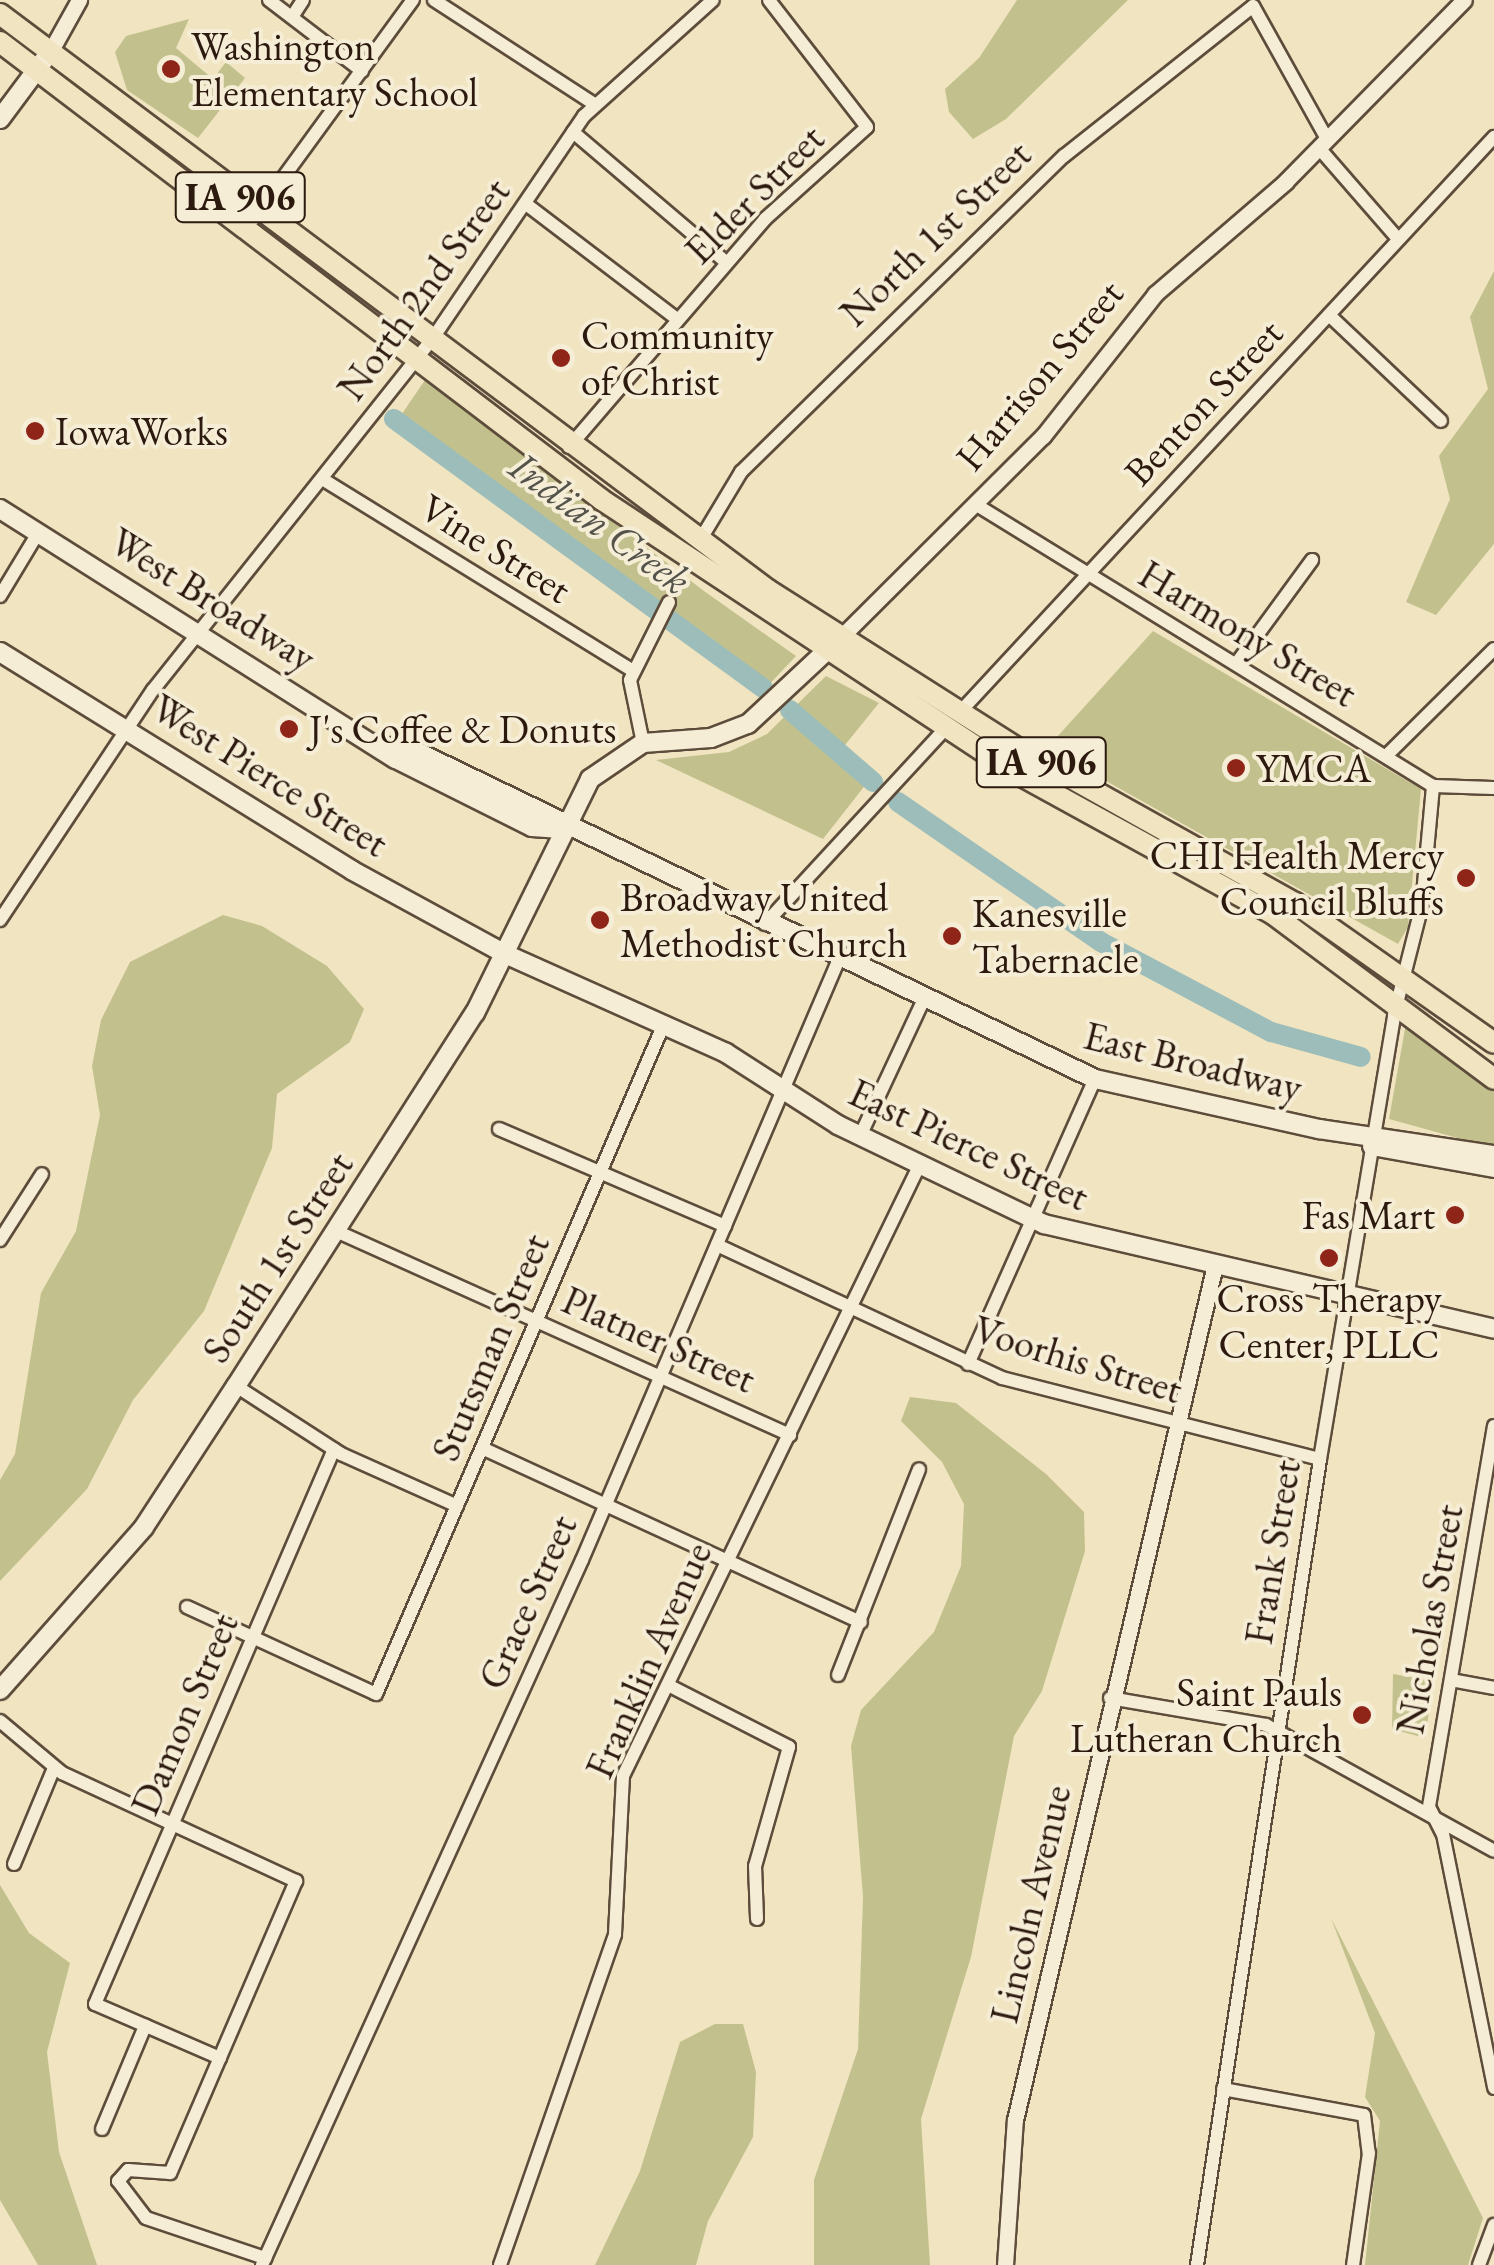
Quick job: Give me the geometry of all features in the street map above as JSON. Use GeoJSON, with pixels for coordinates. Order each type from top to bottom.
{"type":"FeatureCollection","features":[{"type":"Feature","properties":{"kind":"main road","name":"IA 906"},"geometry":{"type":"LineString","coordinates":[[0,14],[569,446],[694,551]]}},
{"type":"Feature","properties":{"kind":"main road","name":"IA 906"},"geometry":{"type":"LineString","coordinates":[[0,42],[416,358],[834,645],[945,729],[1118,815],[1403,974],[1494,1042]]}},
{"type":"Feature","properties":{"kind":"main road"},"geometry":{"type":"LineString","coordinates":[[0,118],[50,52]]}},
{"type":"Feature","properties":{"kind":"main road","name":"West Broadway"},"geometry":{"type":"LineString","coordinates":[[0,509],[454,790],[532,827],[562,829]]}},
{"type":"Feature","properties":{"kind":"main road","name":"IA 906"},"geometry":{"type":"LineString","coordinates":[[834,645],[960,712],[1118,815],[1397,999],[1494,1079]]}},
{"type":"Feature","properties":{"kind":"main road","name":"Harrison Street"},"geometry":{"type":"LineString","coordinates":[[643,743],[731,732],[834,645]]}},
{"type":"Feature","properties":{"kind":"main road","name":"West Pierce Street"},"geometry":{"type":"LineString","coordinates":[[0,652],[505,954]]}},
{"type":"Feature","properties":{"kind":"main road"},"geometry":{"type":"LineString","coordinates":[[562,829],[593,774],[643,743]]}},
{"type":"Feature","properties":{"kind":"main road","name":"South 1st Street"},"geometry":{"type":"LineString","coordinates":[[0,1690],[135,1538],[236,1386],[505,954],[562,829]]}},
{"type":"Feature","properties":{"kind":"main road","name":"East Broadway"},"geometry":{"type":"LineString","coordinates":[[562,829],[1096,1078],[1494,1168]]}},
{"type":"Feature","properties":{"kind":"main road","name":"East Pierce Street"},"geometry":{"type":"LineString","coordinates":[[505,954],[663,1026],[784,1088],[861,1134],[1032,1219],[1347,1301],[1494,1329]]}},
{"type":"Feature","properties":{"kind":"main road","name":"East Broadway"},"geometry":{"type":"LineString","coordinates":[[1373,1141],[1494,1155]]}},
{"type":"Feature","properties":{"kind":"street"},"geometry":{"type":"LineString","coordinates":[[50,52],[79,0]]}},
{"type":"Feature","properties":{"kind":"street"},"geometry":{"type":"LineString","coordinates":[[269,0],[362,71]]}},
{"type":"Feature","properties":{"kind":"street"},"geometry":{"type":"LineString","coordinates":[[292,17],[303,0]]}},
{"type":"Feature","properties":{"kind":"street"},"geometry":{"type":"LineString","coordinates":[[245,230],[413,0]]}},
{"type":"Feature","properties":{"kind":"street"},"geometry":{"type":"LineString","coordinates":[[434,0],[594,104]]}},
{"type":"Feature","properties":{"kind":"street","name":"North 2nd Street"},"geometry":{"type":"LineString","coordinates":[[0,920],[127,727],[431,342],[594,104],[713,0]]}},
{"type":"Feature","properties":{"kind":"street","name":"Elder Street"},"geometry":{"type":"LineString","coordinates":[[569,446],[727,263],[866,123],[769,0]]}},
{"type":"Feature","properties":{"kind":"street","name":"Harrison Street"},"geometry":{"type":"LineString","coordinates":[[834,645],[1068,407],[1154,294],[1323,144],[1464,0]]}},
{"type":"Feature","properties":{"kind":"street","name":"North 1st Street"},"geometry":{"type":"LineString","coordinates":[[694,551],[740,472],[1064,156],[1254,6],[1323,144]]}},
{"type":"Feature","properties":{"kind":"street"},"geometry":{"type":"LineString","coordinates":[[573,132],[727,263]]}},
{"type":"Feature","properties":{"kind":"street","name":"Benton Street"},"geometry":{"type":"LineString","coordinates":[[960,712],[1494,136]]}},
{"type":"Feature","properties":{"kind":"street"},"geometry":{"type":"LineString","coordinates":[[1323,144],[1398,240]]}},
{"type":"Feature","properties":{"kind":"street"},"geometry":{"type":"LineString","coordinates":[[526,204],[678,320]]}},
{"type":"Feature","properties":{"kind":"street"},"geometry":{"type":"LineString","coordinates":[[1329,315],[1442,421]]}},
{"type":"Feature","properties":{"kind":"street","name":"Vine Street"},"geometry":{"type":"LineString","coordinates":[[324,480],[634,671]]}},
{"type":"Feature","properties":{"kind":"street","name":"Harmony Street"},"geometry":{"type":"LineString","coordinates":[[975,504],[1434,786]]}},
{"type":"Feature","properties":{"kind":"street"},"geometry":{"type":"LineString","coordinates":[[0,596],[38,533]]}},
{"type":"Feature","properties":{"kind":"street"},"geometry":{"type":"LineString","coordinates":[[1236,664],[1312,560]]}},
{"type":"Feature","properties":{"kind":"street"},"geometry":{"type":"LineString","coordinates":[[643,743],[634,671],[669,602]]}},
{"type":"Feature","properties":{"kind":"street"},"geometry":{"type":"LineString","coordinates":[[1386,756],[1494,649]]}},
{"type":"Feature","properties":{"kind":"street"},"geometry":{"type":"LineString","coordinates":[[765,924],[945,729]]}},
{"type":"Feature","properties":{"kind":"street"},"geometry":{"type":"LineString","coordinates":[[1434,786],[1494,788]]}},
{"type":"Feature","properties":{"kind":"street","name":"Frank Street"},"geometry":{"type":"LineString","coordinates":[[1197,2265],[1320,1459],[1397,999],[1422,905],[1434,786]]}},
{"type":"Feature","properties":{"kind":"street","name":"Grace Street"},"geometry":{"type":"LineString","coordinates":[[263,2261],[607,1503],[840,959]]}},
{"type":"Feature","properties":{"kind":"street"},"geometry":{"type":"LineString","coordinates":[[861,1134],[924,999]]}},
{"type":"Feature","properties":{"kind":"street","name":"Stutsman Street"},"geometry":{"type":"LineString","coordinates":[[253,1637],[376,1694],[663,1026]]}},
{"type":"Feature","properties":{"kind":"street"},"geometry":{"type":"LineString","coordinates":[[968,1364],[1096,1078]]}},
{"type":"Feature","properties":{"kind":"street"},"geometry":{"type":"LineString","coordinates":[[499,1129],[726,1226]]}},
{"type":"Feature","properties":{"kind":"street","name":"Franklin Avenue"},"geometry":{"type":"LineString","coordinates":[[500,2265],[611,1950],[618,1794],[920,1164]]}},
{"type":"Feature","properties":{"kind":"street"},"geometry":{"type":"LineString","coordinates":[[0,1240],[42,1174]]}},
{"type":"Feature","properties":{"kind":"street","name":"Platner Street"},"geometry":{"type":"LineString","coordinates":[[336,1231],[790,1434]]}},
{"type":"Feature","properties":{"kind":"street","name":"Voorhis Street"},"geometry":{"type":"LineString","coordinates":[[717,1246],[968,1364],[1320,1459]]}},
{"type":"Feature","properties":{"kind":"street","name":"Lincoln Avenue"},"geometry":{"type":"LineString","coordinates":[[1006,2265],[1015,2120],[1110,1698],[1214,1269]]}},
{"type":"Feature","properties":{"kind":"street"},"geometry":{"type":"LineString","coordinates":[[236,1386],[334,1449],[457,1506]]}},
{"type":"Feature","properties":{"kind":"street","name":"Nicholas Street"},"geometry":{"type":"LineString","coordinates":[[1494,1426],[1430,1807],[1494,2088]]}},
{"type":"Feature","properties":{"kind":"street"},"geometry":{"type":"LineString","coordinates":[[482,1448],[861,1622]]}},
{"type":"Feature","properties":{"kind":"street","name":"Damon Street"},"geometry":{"type":"LineString","coordinates":[[145,2026],[95,2004],[334,1449]]}},
{"type":"Feature","properties":{"kind":"street"},"geometry":{"type":"LineString","coordinates":[[838,1675],[919,1468]]}},
{"type":"Feature","properties":{"kind":"street"},"geometry":{"type":"LineString","coordinates":[[187,1607],[253,1637]]}},
{"type":"Feature","properties":{"kind":"street"},"geometry":{"type":"LineString","coordinates":[[1452,1680],[1494,1688]]}},
{"type":"Feature","properties":{"kind":"street"},"geometry":{"type":"LineString","coordinates":[[668,1685],[785,1741],[791,1760],[755,1866],[758,1919]]}},
{"type":"Feature","properties":{"kind":"street"},"geometry":{"type":"LineString","coordinates":[[1110,1698],[1276,1733],[1494,1851]]}},
{"type":"Feature","properties":{"kind":"street"},"geometry":{"type":"LineString","coordinates":[[0,1721],[54,1768],[292,1875],[170,2173],[122,2172],[118,2187],[128,2206],[263,2261]]}},
{"type":"Feature","properties":{"kind":"street"},"geometry":{"type":"LineString","coordinates":[[14,1864],[54,1768]]}},
{"type":"Feature","properties":{"kind":"street"},"geometry":{"type":"LineString","coordinates":[[102,2129],[145,2026],[220,2058]]}},
{"type":"Feature","properties":{"kind":"street"},"geometry":{"type":"LineString","coordinates":[[1223,2089],[1364,2115],[1369,2153],[1354,2265]]}},
{"type":"Feature","properties":{"kind":"street"},"geometry":{"type":"LineString","coordinates":[[1479,2265],[1494,2225]]}},
{"type":"Feature","properties":{"kind":"shaded area"},"geometry":{"type":"Polygon","coordinates":[[[1017,0],[1128,0],[1006,119],[973,139],[949,112],[945,89],[979,58],[1017,0]]]}},
{"type":"Feature","properties":{"kind":"shaded area"},"geometry":{"type":"Polygon","coordinates":[[[189,19],[176,48],[213,79],[226,62],[245,78],[198,138],[127,90],[115,52],[126,36],[189,19]]]}},
{"type":"Feature","properties":{"kind":"shaded area"},"geometry":{"type":"Polygon","coordinates":[[[1494,271],[1494,544],[1436,615],[1406,602],[1450,499],[1439,456],[1488,389],[1470,317],[1494,271]]]}},
{"type":"Feature","properties":{"kind":"shaded area"},"geometry":{"type":"Polygon","coordinates":[[[425,380],[796,656],[760,694],[675,615],[393,427],[425,380]]]}},
{"type":"Feature","properties":{"kind":"shaded area","name":"YMCA"},"geometry":{"type":"Polygon","coordinates":[[[1153,631],[1421,789],[1408,927],[1398,944],[1047,748],[1153,631]]]}},
{"type":"Feature","properties":{"kind":"shaded area"},"geometry":{"type":"Polygon","coordinates":[[[826,676],[879,703],[845,745],[874,774],[823,839],[656,760],[729,752],[767,734],[826,676]]]}},
{"type":"Feature","properties":{"kind":"shaded area"},"geometry":{"type":"Polygon","coordinates":[[[223,915],[262,926],[327,966],[364,1009],[350,1042],[277,1094],[272,1148],[204,1311],[133,1400],[87,1489],[0,1581],[0,1480],[15,1454],[41,1293],[76,1231],[100,1115],[92,1066],[101,1020],[130,962],[223,915]]]}},
{"type":"Feature","properties":{"kind":"shaded area"},"geometry":{"type":"Polygon","coordinates":[[[1406,1023],[1494,1088],[1494,1148],[1389,1119],[1406,1023]]]}},
{"type":"Feature","properties":{"kind":"shaded area"},"geometry":{"type":"Polygon","coordinates":[[[910,1397],[956,1403],[1046,1474],[1084,1512],[1085,1551],[1042,1691],[1014,1736],[971,1957],[921,2119],[930,2265],[814,2265],[814,2180],[858,2049],[863,1897],[851,1746],[861,1710],[934,1632],[961,1566],[964,1504],[942,1462],[901,1421],[910,1397]]]}},
{"type":"Feature","properties":{"kind":"shaded area"},"geometry":{"type":"Polygon","coordinates":[[[1393,1674],[1434,1681],[1425,1738],[1392,1729],[1393,1674]]]}},
{"type":"Feature","properties":{"kind":"shaded area"},"geometry":{"type":"Polygon","coordinates":[[[0,1885],[29,1933],[70,1963],[47,2052],[59,2152],[97,2265],[38,2265],[0,2200],[0,1885]]]}},
{"type":"Feature","properties":{"kind":"shaded area"},"geometry":{"type":"Polygon","coordinates":[[[1331,1918],[1483,2218],[1468,2265],[1365,2265],[1380,2121],[1365,2097],[1375,2033],[1331,1918]]]}},
{"type":"Feature","properties":{"kind":"shaded area"},"geometry":{"type":"Polygon","coordinates":[[[715,2024],[743,2024],[756,2072],[753,2137],[708,2221],[696,2265],[595,2265],[640,2171],[680,2042],[715,2024]]]}},
{"type":"Feature","properties":{"kind":"waterway","name":"Indian Creek"},"geometry":{"type":"LineString","coordinates":[[394,419],[763,688]]}},
{"type":"Feature","properties":{"kind":"waterway","name":"Indian Creek"},"geometry":{"type":"LineString","coordinates":[[790,710],[873,782]]}},
{"type":"Feature","properties":{"kind":"waterway","name":"Indian Creek"},"geometry":{"type":"LineString","coordinates":[[898,802],[1101,942],[1271,1032],[1361,1057]]}},
{"type":"Feature","properties":{"kind":"place","name":"Washington Elementary School"},"geometry":{"type":"Point","coordinates":[171,69]}},
{"type":"Feature","properties":{"kind":"place","name":"Community of Christ"},"geometry":{"type":"Point","coordinates":[561,358]}},
{"type":"Feature","properties":{"kind":"place","name":"IowaWorks"},"geometry":{"type":"Point","coordinates":[35,431]}},
{"type":"Feature","properties":{"kind":"place","name":"J's Coffee & Donuts"},"geometry":{"type":"Point","coordinates":[289,729]}},
{"type":"Feature","properties":{"kind":"place","name":"YMCA"},"geometry":{"type":"Point","coordinates":[1236,768]}},
{"type":"Feature","properties":{"kind":"place","name":"CHI Health Mercy Council Bluffs"},"geometry":{"type":"Point","coordinates":[1466,878]}},
{"type":"Feature","properties":{"kind":"place","name":"Broadway United Methodist Church"},"geometry":{"type":"Point","coordinates":[600,920]}},
{"type":"Feature","properties":{"kind":"place","name":"Kanesville Tabernacle"},"geometry":{"type":"Point","coordinates":[952,936]}},
{"type":"Feature","properties":{"kind":"place","name":"Fas Mart"},"geometry":{"type":"Point","coordinates":[1455,1215]}},
{"type":"Feature","properties":{"kind":"place","name":"Cross Therapy Center, PLLC"},"geometry":{"type":"Point","coordinates":[1329,1258]}},
{"type":"Feature","properties":{"kind":"place","name":"Saint Pauls Lutheran Church"},"geometry":{"type":"Point","coordinates":[1362,1715]}}]}
